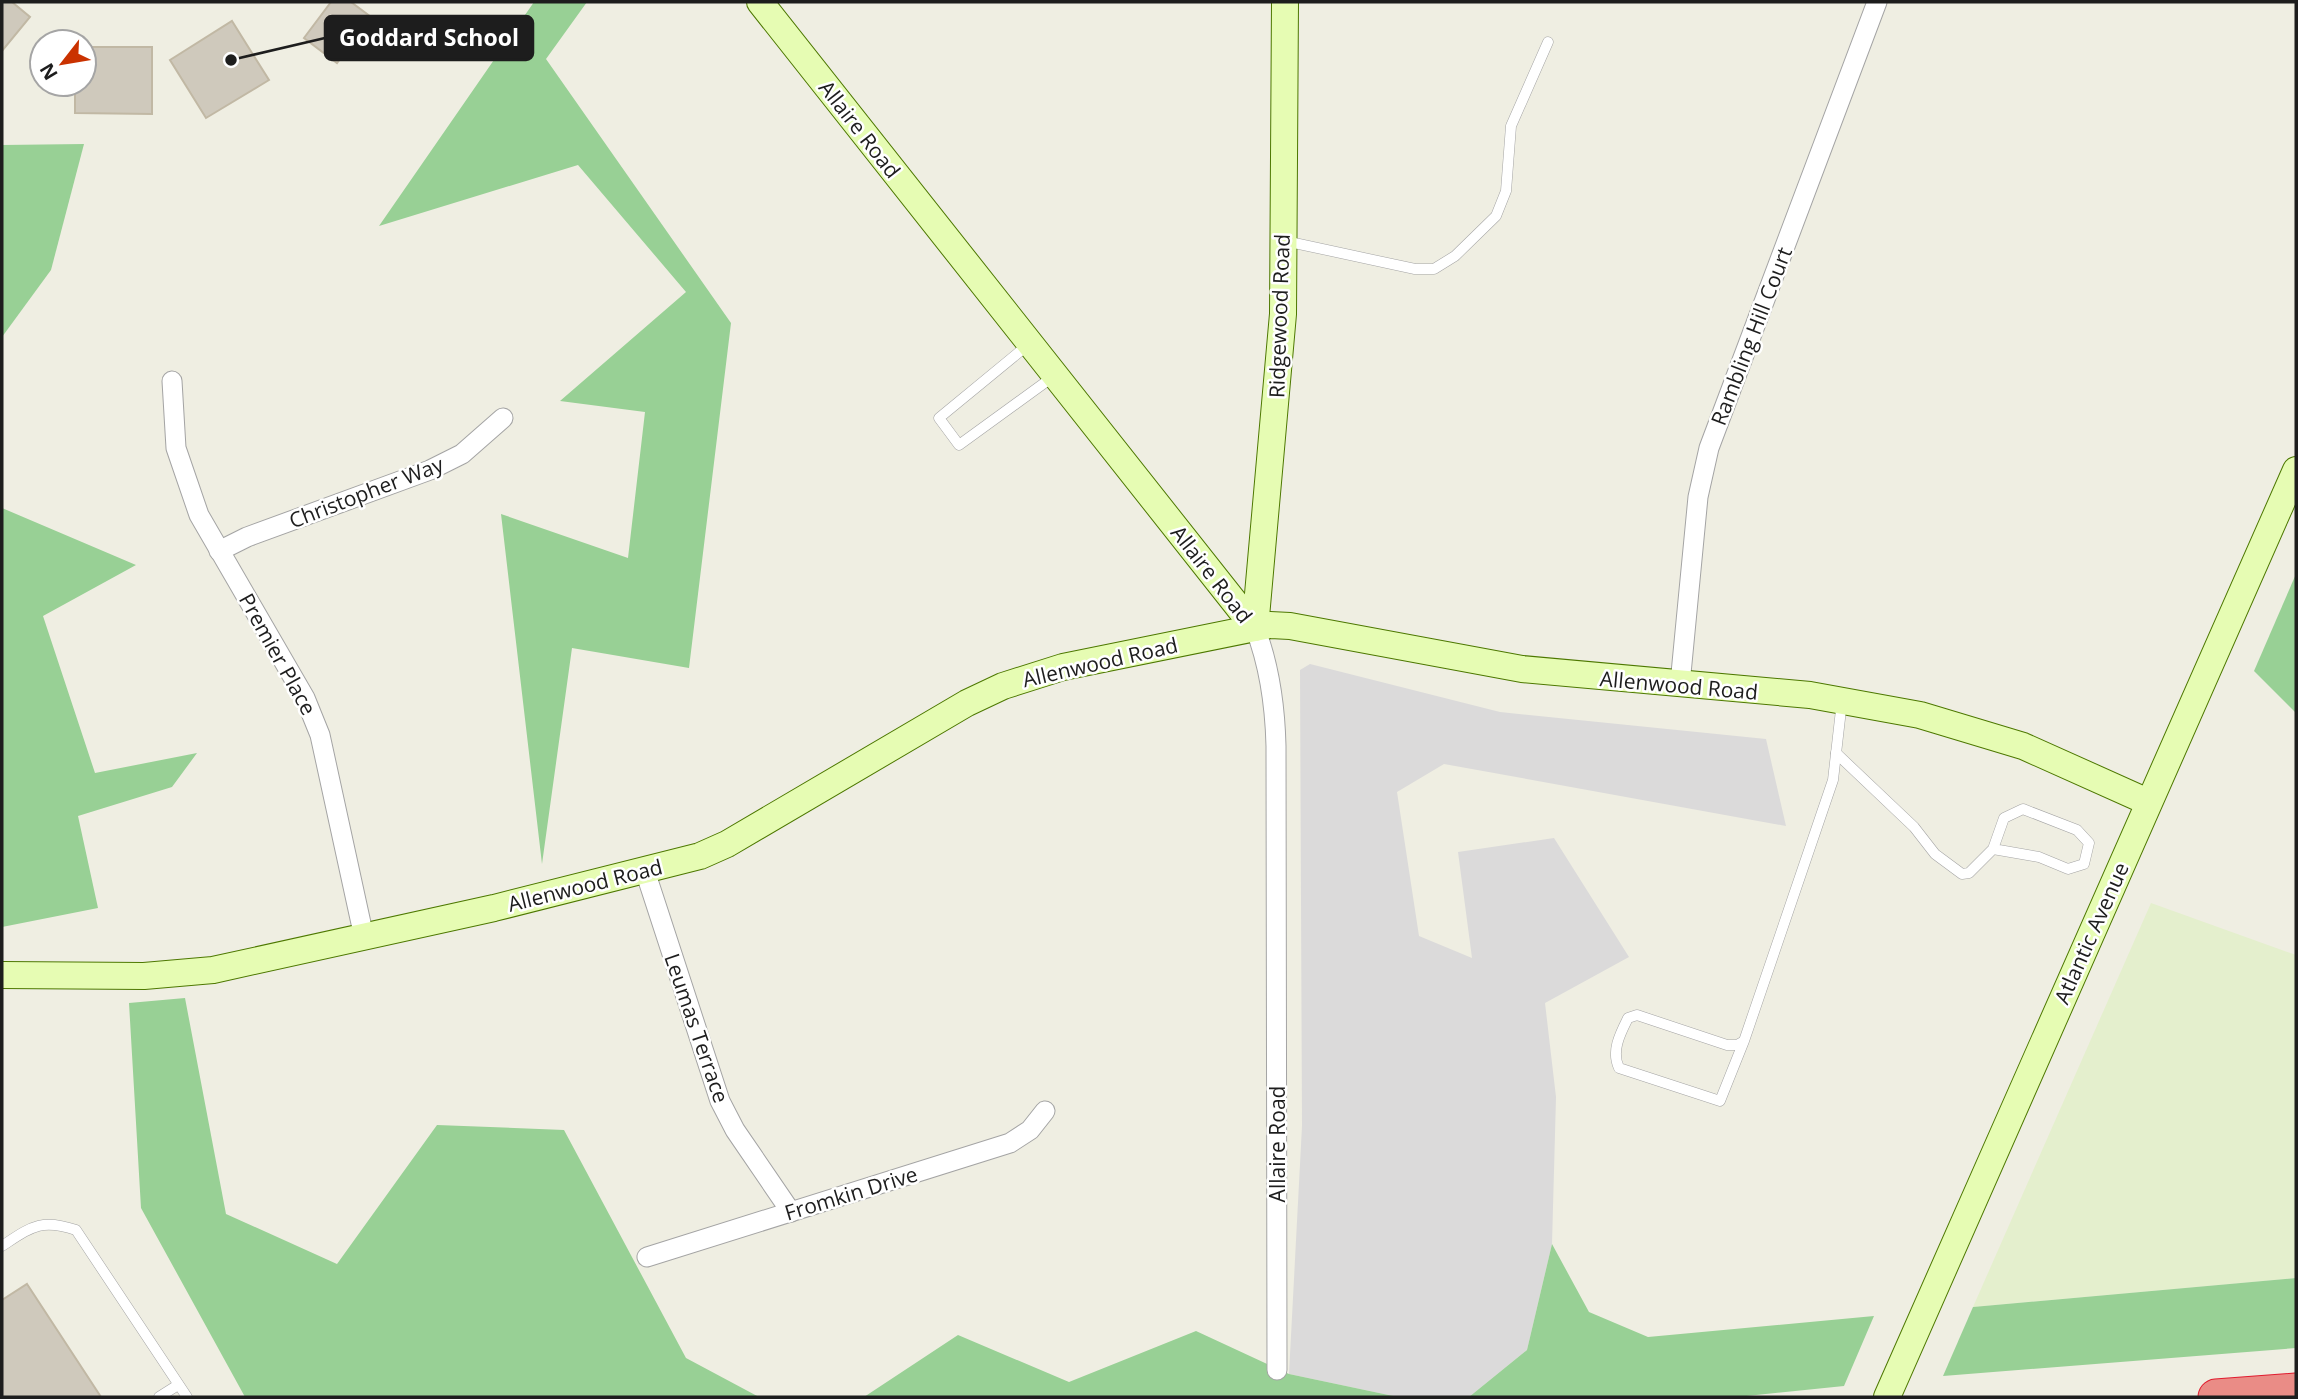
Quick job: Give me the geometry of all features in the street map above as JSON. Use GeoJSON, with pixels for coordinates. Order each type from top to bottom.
{"type":"FeatureCollection","features":[{"type":"Feature","properties":{"kind":"highway"},"geometry":{"type":"LineString","coordinates":[[2216,1397],[2296,1391]]}},
{"type":"Feature","properties":{"kind":"main road","name":"Allaire Road"},"geometry":{"type":"LineString","coordinates":[[760,2],[1255,628]]}},
{"type":"Feature","properties":{"kind":"main road","name":"Ridgewood Road"},"geometry":{"type":"LineString","coordinates":[[1255,628],[1283,314],[1285,2]]}},
{"type":"Feature","properties":{"kind":"main road","name":"Atlantic Avenue"},"geometry":{"type":"LineString","coordinates":[[1887,1397],[2296,470]]}},
{"type":"Feature","properties":{"kind":"main road","name":"Allenwood Road"},"geometry":{"type":"LineString","coordinates":[[2,975],[190,974],[364,937],[700,856],[727,844],[967,703],[1003,686],[1063,667],[1270,625],[1290,626],[1522,669],[1843,700],[1920,715],[2010,741],[2148,802]]}},
{"type":"Feature","properties":{"kind":"street","name":"Rambling Hill Court"},"geometry":{"type":"LineString","coordinates":[[1680,684],[1698,497],[1709,448],[1877,2]]}},
{"type":"Feature","properties":{"kind":"street","name":"Premier Place"},"geometry":{"type":"LineString","coordinates":[[173,381],[180,461],[199,516],[305,698],[320,735],[364,937]]}},
{"type":"Feature","properties":{"kind":"street","name":"Christopher Way"},"geometry":{"type":"LineString","coordinates":[[219,551],[247,537],[430,470],[462,454],[503,418]]}},
{"type":"Feature","properties":{"kind":"street","name":"Allaire Road"},"geometry":{"type":"LineString","coordinates":[[1255,628],[1266,657],[1271,685],[1276,746],[1277,1370]]}},
{"type":"Feature","properties":{"kind":"street","name":"Leumas Terrace"},"geometry":{"type":"LineString","coordinates":[[645,871],[720,1101],[735,1130],[791,1212]]}},
{"type":"Feature","properties":{"kind":"street","name":"Fromkin Drive"},"geometry":{"type":"LineString","coordinates":[[647,1257],[1010,1143],[1030,1130],[1045,1111]]}},
{"type":"Feature","properties":{"kind":"lane"},"geometry":{"type":"LineString","coordinates":[[1283,240],[1415,269],[1434,269],[1455,256],[1496,216],[1506,191],[1511,126],[1548,41]]}},
{"type":"Feature","properties":{"kind":"lane"},"geometry":{"type":"LineString","coordinates":[[1030,344],[939,418],[959,445],[1055,375]]}},
{"type":"Feature","properties":{"kind":"lane"},"geometry":{"type":"LineString","coordinates":[[1744,1041],[1737,1045],[1727,1045],[1637,1015],[1628,1018],[1619,1037],[1615,1059],[1619,1068],[1720,1101],[1744,1041],[1819,827],[1833,780],[1843,700]]}},
{"type":"Feature","properties":{"kind":"lane"},"geometry":{"type":"LineString","coordinates":[[1836,753],[1914,827],[1935,854],[1953,870],[1962,874],[1969,873],[1993,849],[2004,818],[2023,808],[2077,830],[2089,843],[2084,864],[2076,869],[2039,857],[1993,849]]}},
{"type":"Feature","properties":{"kind":"lane"},"geometry":{"type":"LineString","coordinates":[[2,1246],[35,1224],[56,1223],[76,1230],[187,1397]]}},
{"type":"Feature","properties":{"kind":"lane"},"geometry":{"type":"LineString","coordinates":[[159,1397],[178,1385]]}},
{"type":"Feature","properties":{"kind":"shaded area"},"geometry":{"type":"Polygon","coordinates":[[[1310,664],[1500,712],[1766,739],[1786,826],[1444,764],[1397,792],[1419,936],[1472,958],[1458,852],[1554,838],[1629,957],[1545,1003],[1556,1097],[1552,1244],[1527,1350],[1469,1397],[1398,1397],[1289,1374],[1302,1126],[1300,670],[1310,664]]]}},
{"type":"Feature","properties":{"kind":"green space"},"geometry":{"type":"Polygon","coordinates":[[[534,2],[587,2],[546,59],[731,323],[689,668],[572,648],[542,864],[501,514],[628,558],[645,412],[560,401],[686,292],[578,165],[379,226],[534,2]]]}},
{"type":"Feature","properties":{"kind":"green space"},"geometry":{"type":"Polygon","coordinates":[[[84,144],[51,270],[2,337],[2,145],[84,144]]]}},
{"type":"Feature","properties":{"kind":"green space"},"geometry":{"type":"Polygon","coordinates":[[[2,508],[136,565],[43,616],[95,773],[197,753],[172,787],[78,816],[98,908],[2,927],[2,508]]]}},
{"type":"Feature","properties":{"kind":"green space"},"geometry":{"type":"Polygon","coordinates":[[[2296,574],[2296,713],[2254,671],[2296,574]]]}},
{"type":"Feature","properties":{"kind":"green space"},"geometry":{"type":"Polygon","coordinates":[[[2151,903],[2296,955],[2296,1278],[1973,1307],[2151,903]]]}},
{"type":"Feature","properties":{"kind":"green space"},"geometry":{"type":"Polygon","coordinates":[[[185,998],[226,1214],[337,1264],[437,1125],[564,1130],[686,1358],[759,1397],[245,1397],[141,1208],[129,1003],[185,998]]]}},
{"type":"Feature","properties":{"kind":"green space"},"geometry":{"type":"Polygon","coordinates":[[[1552,1244],[1589,1312],[1648,1337],[1874,1316],[1844,1386],[1737,1397],[1469,1397],[1527,1350],[1552,1244]]]}},
{"type":"Feature","properties":{"kind":"green space"},"geometry":{"type":"Polygon","coordinates":[[[2296,1278],[2296,1348],[1943,1376],[1973,1307],[2296,1278]]]}},
{"type":"Feature","properties":{"kind":"green space"},"geometry":{"type":"Polygon","coordinates":[[[1196,1331],[1289,1374],[1398,1397],[864,1397],[958,1335],[1069,1382],[1196,1331]]]}},
{"type":"Feature","properties":{"kind":"building"},"geometry":{"type":"Polygon","coordinates":[[[2,2],[12,2],[30,17],[2,51],[2,2]]]}},
{"type":"Feature","properties":{"kind":"building"},"geometry":{"type":"Polygon","coordinates":[[[331,2],[351,2],[371,17],[337,63],[304,38],[331,2]]]}},
{"type":"Feature","properties":{"kind":"building"},"geometry":{"type":"Polygon","coordinates":[[[232,21],[269,80],[206,118],[170,60],[232,21]]]}},
{"type":"Feature","properties":{"kind":"building"},"geometry":{"type":"Polygon","coordinates":[[[98,47],[152,47],[152,114],[75,113],[75,98],[98,98],[98,47]]]}},
{"type":"Feature","properties":{"kind":"building"},"geometry":{"type":"Polygon","coordinates":[[[27,1284],[101,1397],[2,1397],[2,1300],[27,1284]]]}},
{"type":"Feature","properties":{"kind":"place","name":"Goddard School"},"geometry":{"type":"Point","coordinates":[231,60]}}]}
